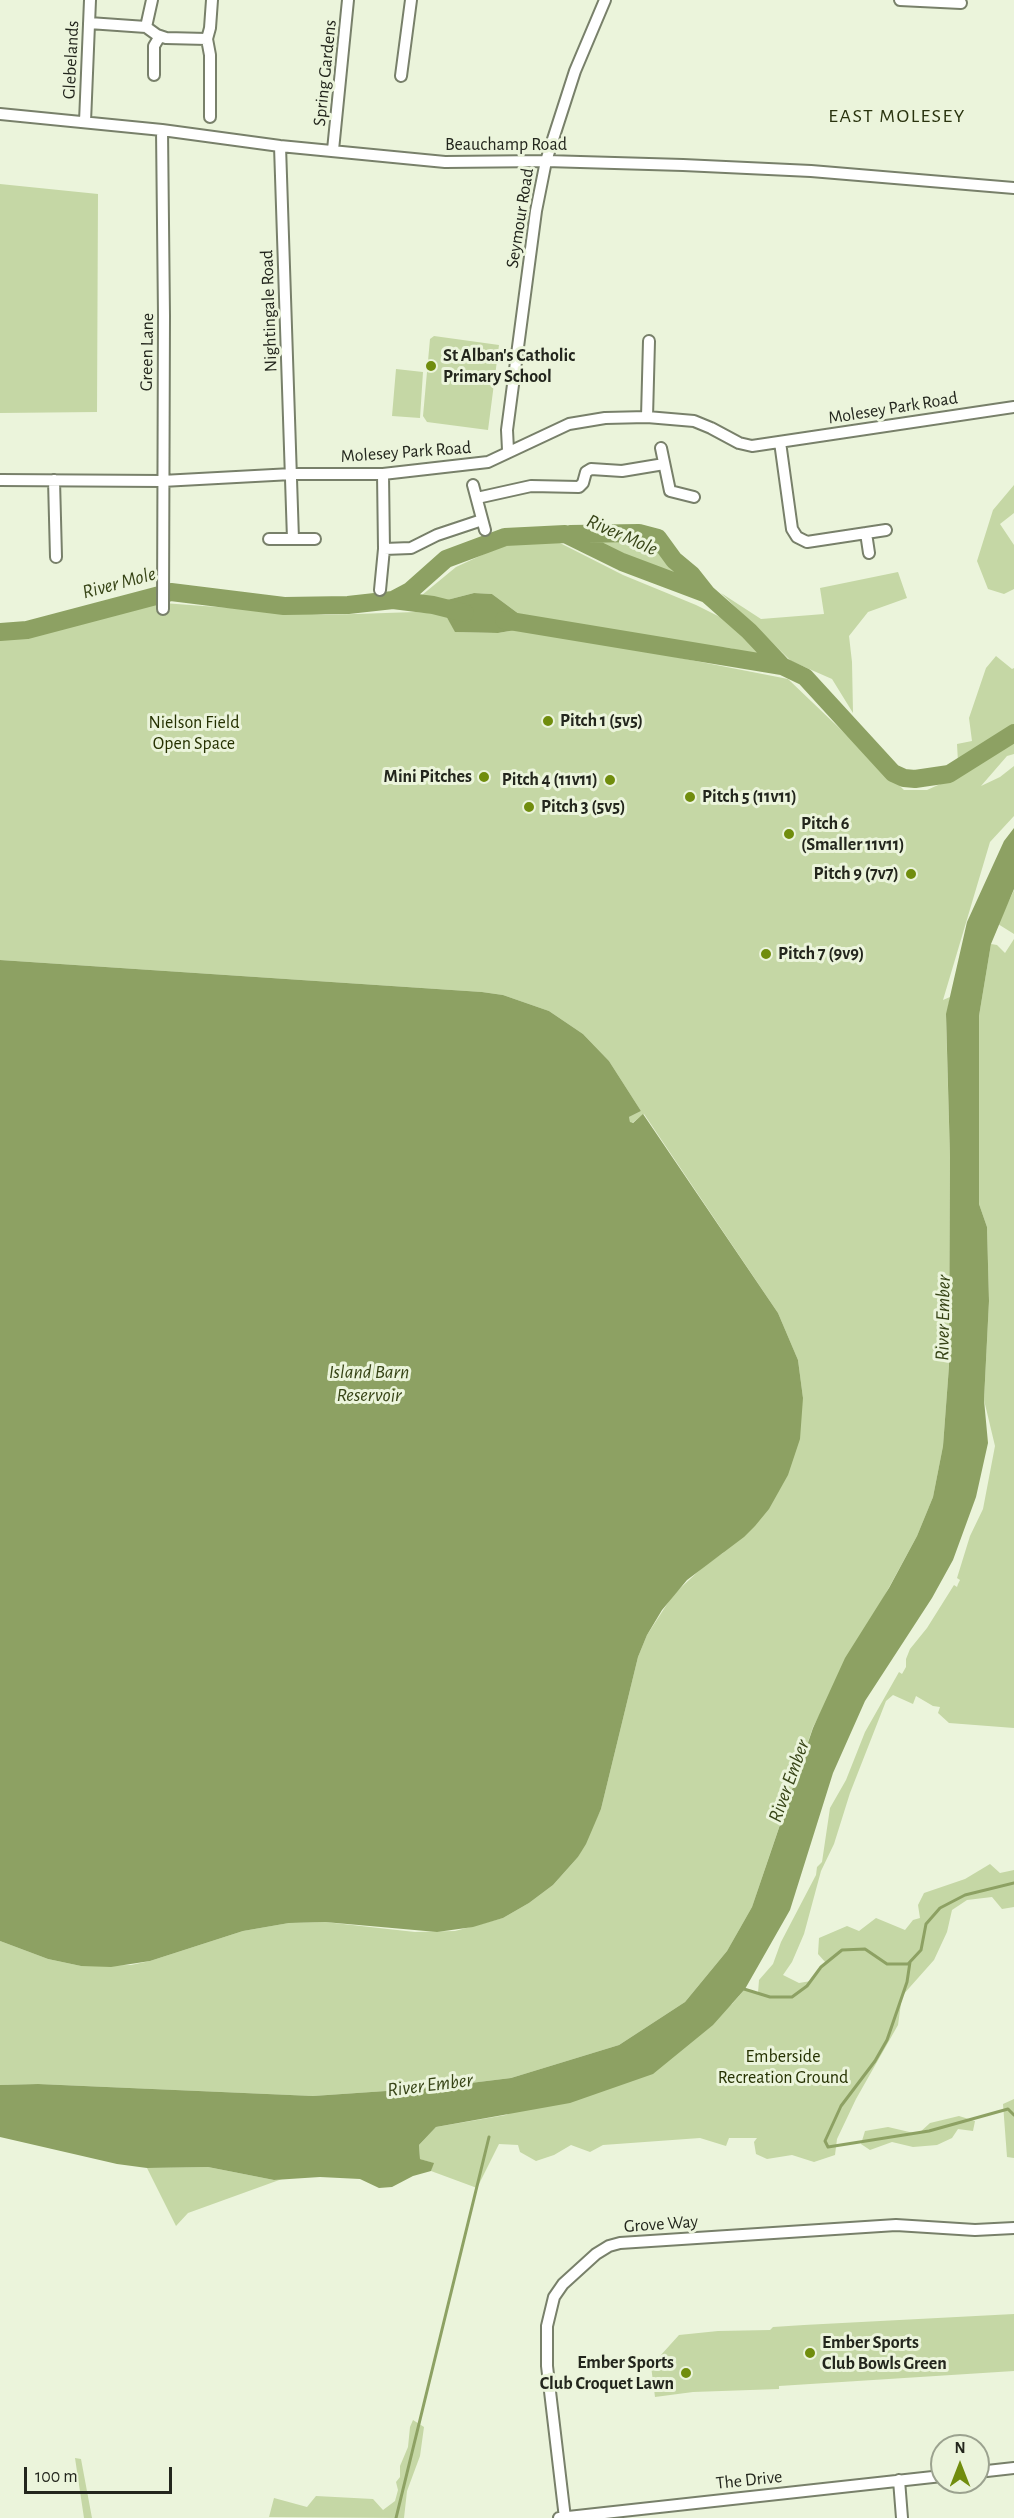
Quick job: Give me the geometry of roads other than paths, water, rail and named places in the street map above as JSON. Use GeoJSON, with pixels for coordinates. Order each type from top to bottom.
{"type":"FeatureCollection","features":[{"type":"Feature","properties":{"kind":"street","name":"Glebelands"},"geometry":{"type":"LineString","coordinates":[[85,122],[90,0]]}},
{"type":"Feature","properties":{"kind":"street"},"geometry":{"type":"LineString","coordinates":[[146,27],[152,0]]}},
{"type":"Feature","properties":{"kind":"street"},"geometry":{"type":"LineString","coordinates":[[210,117],[210,55],[207,39],[212,0]]}},
{"type":"Feature","properties":{"kind":"street","name":"Spring Gardens"},"geometry":{"type":"LineString","coordinates":[[333,150],[348,0]]}},
{"type":"Feature","properties":{"kind":"street"},"geometry":{"type":"LineString","coordinates":[[401,76],[411,0]]}},
{"type":"Feature","properties":{"kind":"street","name":"Seymour Road"},"geometry":{"type":"LineString","coordinates":[[508,450],[507,430],[536,211],[546,161],[574,71],[605,0]]}},
{"type":"Feature","properties":{"kind":"street"},"geometry":{"type":"LineString","coordinates":[[900,0],[961,3]]}},
{"type":"Feature","properties":{"kind":"street"},"geometry":{"type":"LineString","coordinates":[[89,23],[146,27],[160,36],[207,39]]}},
{"type":"Feature","properties":{"kind":"street"},"geometry":{"type":"LineString","coordinates":[[154,75],[154,46],[160,36]]}},
{"type":"Feature","properties":{"kind":"street","name":"Beauchamp Road"},"geometry":{"type":"LineString","coordinates":[[0,114],[445,162],[546,161],[811,171],[1014,188]]}},
{"type":"Feature","properties":{"kind":"street","name":"Green Lane"},"geometry":{"type":"LineString","coordinates":[[162,130],[163,606]]}},
{"type":"Feature","properties":{"kind":"street","name":"Nightingale Road"},"geometry":{"type":"LineString","coordinates":[[280,146],[292,474],[292,539]]}},
{"type":"Feature","properties":{"kind":"street"},"geometry":{"type":"LineString","coordinates":[[647,417],[649,341]]}},
{"type":"Feature","properties":{"kind":"street","name":"Molesey Park Road"},"geometry":{"type":"LineString","coordinates":[[0,480],[162,481],[292,474],[383,474],[488,462],[508,450],[569,424],[605,418],[647,417],[694,422],[739,443],[752,446],[1014,407]]}},
{"type":"Feature","properties":{"kind":"street"},"geometry":{"type":"LineString","coordinates":[[780,442],[792,529],[797,537],[807,542],[886,530]]}},
{"type":"Feature","properties":{"kind":"street"},"geometry":{"type":"LineString","coordinates":[[661,448],[670,491],[694,497]]}},
{"type":"Feature","properties":{"kind":"street"},"geometry":{"type":"LineString","coordinates":[[477,498],[531,486],[579,487],[583,483],[586,472],[591,469],[622,471],[664,464]]}},
{"type":"Feature","properties":{"kind":"street"},"geometry":{"type":"LineString","coordinates":[[380,590],[384,549],[383,474]]}},
{"type":"Feature","properties":{"kind":"street"},"geometry":{"type":"LineString","coordinates":[[54,480],[56,557]]}},
{"type":"Feature","properties":{"kind":"street"},"geometry":{"type":"LineString","coordinates":[[384,549],[411,548],[437,535],[483,525],[473,485]]}},
{"type":"Feature","properties":{"kind":"street"},"geometry":{"type":"LineString","coordinates":[[866,533],[869,553]]}},
{"type":"Feature","properties":{"kind":"street"},"geometry":{"type":"LineString","coordinates":[[269,539],[315,539]]}},
{"type":"Feature","properties":{"kind":"street","name":"Grove Way"},"geometry":{"type":"LineString","coordinates":[[565,2518],[547,2366],[547,2326],[552,2304],[563,2284],[596,2254],[609,2246],[620,2243],[877,2226],[918,2225],[994,2230],[1014,2228]]}},
{"type":"Feature","properties":{"kind":"street"},"geometry":{"type":"LineString","coordinates":[[990,2471],[1014,2468]]}},
{"type":"Feature","properties":{"kind":"street","name":"The Drive"},"geometry":{"type":"LineString","coordinates":[[559,2518],[930,2477]]}},
{"type":"Feature","properties":{"kind":"street"},"geometry":{"type":"LineString","coordinates":[[899,2480],[902,2518]]}},
{"type":"Feature","properties":{"kind":"water"},"geometry":{"type":"Polygon","coordinates":[[[474,593],[492,594],[527,620],[527,628],[498,633],[455,632],[441,607],[443,601],[474,593]]]}},
{"type":"Feature","properties":{"kind":"water"},"geometry":{"type":"Polygon","coordinates":[[[1014,828],[1014,889],[991,944],[979,1016],[979,1204],[987,1227],[989,1301],[984,1400],[988,1443],[976,1497],[953,1560],[932,1598],[865,1701],[833,1773],[790,1910],[745,1989],[713,2025],[653,2074],[570,2103],[436,2127],[419,2145],[420,2159],[434,2163],[431,2171],[413,2176],[392,2187],[379,2188],[360,2179],[320,2177],[274,2180],[208,2167],[147,2168],[117,2164],[0,2137],[0,2085],[38,2084],[313,2096],[430,2088],[511,2078],[619,2045],[685,2002],[727,1951],[752,1907],[813,1728],[845,1658],[889,1588],[917,1536],[933,1497],[943,1446],[949,1366],[950,1157],[946,1014],[967,922],[1004,841],[1014,828]]]}},
{"type":"Feature","properties":{"kind":"water","name":"Island Barn Reservoir"},"geometry":{"type":"Polygon","coordinates":[[[0,960],[482,992],[503,995],[549,1011],[583,1034],[609,1061],[641,1111],[629,1117],[630,1122],[633,1123],[643,1114],[778,1313],[798,1360],[803,1398],[800,1439],[788,1475],[769,1509],[755,1526],[687,1580],[662,1610],[647,1635],[638,1657],[601,1809],[586,1844],[578,1857],[553,1885],[529,1903],[503,1918],[473,1927],[437,1932],[325,1922],[289,1923],[243,1931],[150,1961],[111,1967],[81,1966],[48,1959],[0,1941],[0,960]]]}},
{"type":"Feature","properties":{"kind":"waterway"},"geometry":{"type":"LineString","coordinates":[[570,534],[639,533],[658,538],[674,560],[692,575],[707,594]]}},
{"type":"Feature","properties":{"kind":"waterway","name":"River Mole"},"geometry":{"type":"LineString","coordinates":[[393,600],[410,591],[446,559],[505,537],[565,534],[622,562],[707,594],[749,631],[782,666]]}},
{"type":"Feature","properties":{"kind":"waterway","name":"River Mole"},"geometry":{"type":"LineString","coordinates":[[0,632],[27,630],[171,592],[284,606],[348,605],[393,600],[433,605],[465,613]]}},
{"type":"Feature","properties":{"kind":"waterway","name":"River Mole"},"geometry":{"type":"LineString","coordinates":[[504,620],[782,666],[805,677],[893,773],[904,778],[915,779],[949,774],[1014,733]]}},
{"type":"Feature","properties":{"kind":"waterway"},"geometry":{"type":"LineString","coordinates":[[744,1989],[770,1997],[792,1997],[807,1986],[821,1967],[842,1950],[865,1949],[887,1964],[908,1964],[921,1950],[926,1924],[940,1908],[965,1895],[1014,1883]]}},
{"type":"Feature","properties":{"kind":"waterway"},"geometry":{"type":"LineString","coordinates":[[910,1962],[907,1982],[887,2040],[875,2061],[841,2106],[825,2141],[828,2147],[929,2131],[1008,2109],[1014,2115]]}},
{"type":"Feature","properties":{"kind":"waterway"},"geometry":{"type":"LineString","coordinates":[[396,2518],[489,2137]]}},
{"type":"Feature","properties":{"kind":"place","name":"St Alban's Catholic Primary School"},"geometry":{"type":"Point","coordinates":[431,366]}},
{"type":"Feature","properties":{"kind":"place","name":"Pitch 1 (5v5)"},"geometry":{"type":"Point","coordinates":[548,721]}},
{"type":"Feature","properties":{"kind":"place","name":"Mini Pitches"},"geometry":{"type":"Point","coordinates":[484,777]}},
{"type":"Feature","properties":{"kind":"place","name":"Pitch 4 (11v11)"},"geometry":{"type":"Point","coordinates":[610,780]}},
{"type":"Feature","properties":{"kind":"place","name":"Pitch 5 (11v11)"},"geometry":{"type":"Point","coordinates":[690,797]}},
{"type":"Feature","properties":{"kind":"place","name":"Pitch 3 (5v5)"},"geometry":{"type":"Point","coordinates":[529,807]}},
{"type":"Feature","properties":{"kind":"place","name":"Pitch 6 (Smaller 11v11)"},"geometry":{"type":"Point","coordinates":[789,834]}},
{"type":"Feature","properties":{"kind":"place","name":"Pitch 9 (7v7)"},"geometry":{"type":"Point","coordinates":[911,874]}},
{"type":"Feature","properties":{"kind":"place","name":"Pitch 7 (9v9)"},"geometry":{"type":"Point","coordinates":[766,954]}},
{"type":"Feature","properties":{"kind":"place","name":"Ember Sports Club Bowls Green"},"geometry":{"type":"Point","coordinates":[810,2353]}},
{"type":"Feature","properties":{"kind":"place","name":"Ember Sports Club Croquet Lawn"},"geometry":{"type":"Point","coordinates":[686,2373]}},
{"type":"Feature","properties":{"kind":"district","name":"EAST MOLESEY"},"geometry":{"type":"Point","coordinates":[897,116]}},
{"type":"Feature","properties":{"kind":"park label","name":"Nielson Field Open Space"},"geometry":{"type":"Point","coordinates":[194,733]}},
{"type":"Feature","properties":{"kind":"park label","name":"Emberside Recreation Ground"},"geometry":{"type":"Point","coordinates":[783,2067]}},
{"type":"Feature","properties":{"kind":"water label","name":"River Ember"},"geometry":{"type":"Point","coordinates":[943,1318]}},
{"type":"Feature","properties":{"kind":"water label","name":"River Ember"},"geometry":{"type":"Point","coordinates":[789,1781]}},
{"type":"Feature","properties":{"kind":"water label","name":"River Ember"},"geometry":{"type":"Point","coordinates":[430,2085]}}]}
